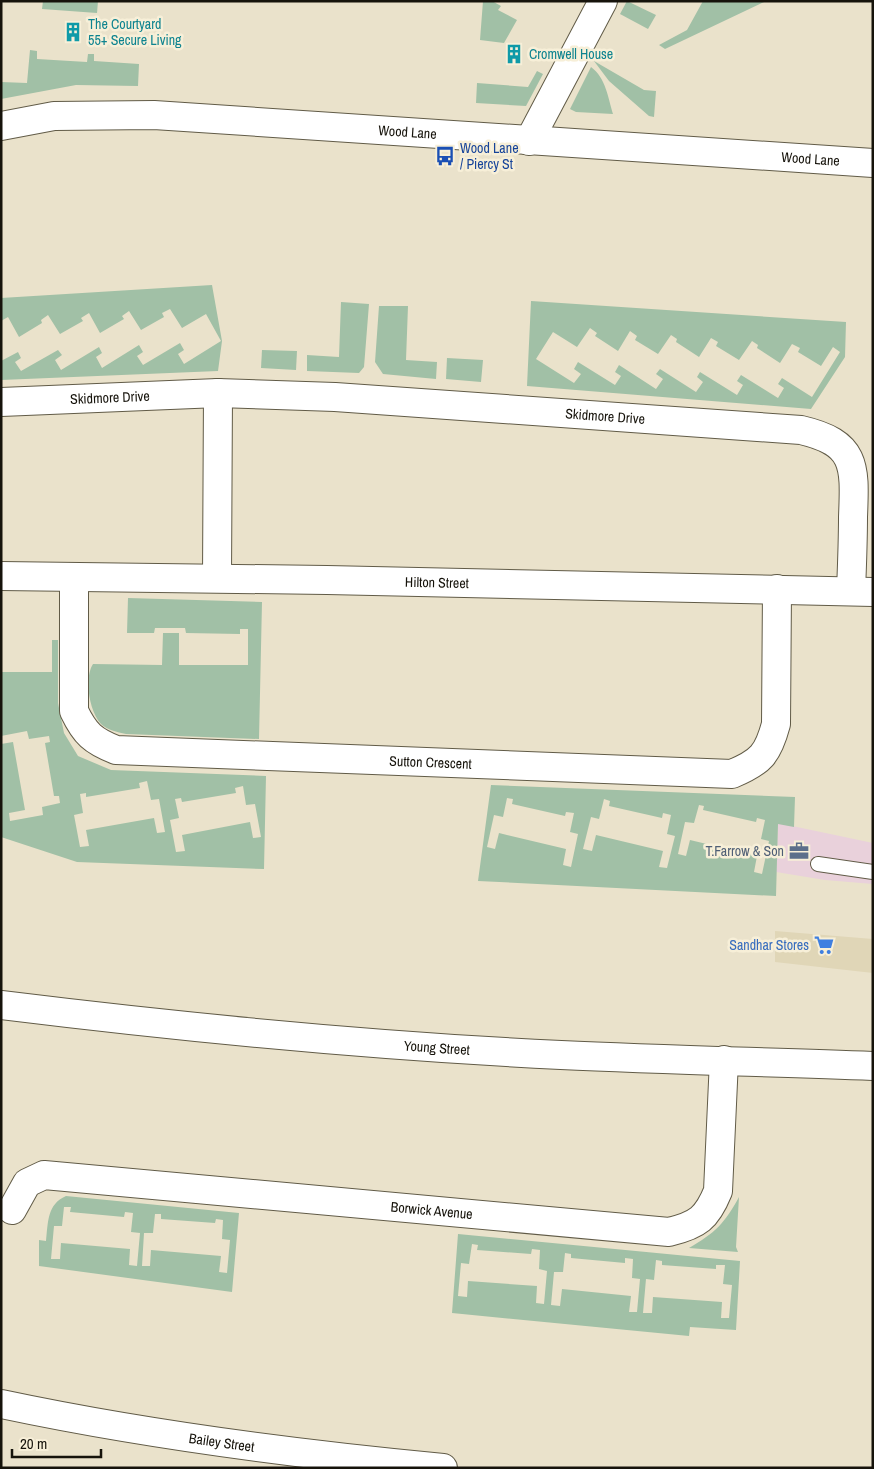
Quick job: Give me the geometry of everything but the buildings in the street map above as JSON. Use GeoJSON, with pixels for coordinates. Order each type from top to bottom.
{"type":"FeatureCollection","features":[{"type":"Feature","properties":{"kind":"street"},"geometry":{"type":"LineString","coordinates":[[529,141],[603,1]]}},
{"type":"Feature","properties":{"kind":"street","name":"Wood Lane"},"geometry":{"type":"LineString","coordinates":[[1,126],[54,116],[154,115],[873,163]]}},
{"type":"Feature","properties":{"kind":"street"},"geometry":{"type":"LineString","coordinates":[[217,578],[218,393]]}},
{"type":"Feature","properties":{"kind":"street","name":"Skidmore Drive"},"geometry":{"type":"LineString","coordinates":[[1,402],[218,393],[336,396],[801,430],[824,436],[837,445],[847,457],[855,476],[862,591]]}},
{"type":"Feature","properties":{"kind":"street","name":"Hilton Street"},"geometry":{"type":"LineString","coordinates":[[1,576],[217,578],[862,591]]}},
{"type":"Feature","properties":{"kind":"street","name":"Sutton Crescent"},"geometry":{"type":"LineString","coordinates":[[74,577],[74,711],[83,730],[97,743],[116,750],[732,774],[750,767],[762,758],[770,744],[776,724],[777,589]]}},
{"type":"Feature","properties":{"kind":"street","name":"Young Street"},"geometry":{"type":"LineString","coordinates":[[1,1005],[95,1017],[346,1040],[561,1055],[873,1066]]}},
{"type":"Feature","properties":{"kind":"street","name":"Borwick Avenue"},"geometry":{"type":"LineString","coordinates":[[12,1210],[27,1183],[44,1176],[669,1232],[688,1227],[700,1220],[712,1206],[718,1191],[724,1060]]}},
{"type":"Feature","properties":{"kind":"street","name":"Bailey Street"},"geometry":{"type":"LineString","coordinates":[[1,1404],[71,1419],[317,1456],[443,1468]]}},
{"type":"Feature","properties":{"kind":"lane"},"geometry":{"type":"LineString","coordinates":[[818,864],[873,872]]}},
{"type":"Feature","properties":{"kind":"shaded area","name":"T.Farrow & Son"},"geometry":{"type":"Polygon","coordinates":[[[778,823],[873,843],[873,884],[825,880],[776,872],[778,823]]]}},
{"type":"Feature","properties":{"kind":"shaded area","name":"Sandhar Stores"},"geometry":{"type":"Polygon","coordinates":[[[775,931],[873,939],[873,973],[775,962],[775,931]]]}},
{"type":"Feature","properties":{"kind":"green space"},"geometry":{"type":"Polygon","coordinates":[[[43,1],[98,1],[97,13],[42,9],[43,1]]]}},
{"type":"Feature","properties":{"kind":"green space"},"geometry":{"type":"Polygon","coordinates":[[[483,1],[492,1],[501,6],[498,10],[517,20],[504,43],[480,40],[483,1]]]}},
{"type":"Feature","properties":{"kind":"green space"},"geometry":{"type":"Polygon","coordinates":[[[627,1],[656,15],[648,29],[620,14],[627,1]]]}},
{"type":"Feature","properties":{"kind":"green space"},"geometry":{"type":"Polygon","coordinates":[[[703,1],[766,1],[665,49],[659,45],[687,30],[703,1]]]}},
{"type":"Feature","properties":{"kind":"green space"},"geometry":{"type":"Polygon","coordinates":[[[30,50],[37,51],[37,59],[87,62],[88,54],[94,54],[94,61],[139,64],[138,86],[76,85],[1,99],[1,82],[27,83],[30,50]]]}},
{"type":"Feature","properties":{"kind":"green space"},"geometry":{"type":"Polygon","coordinates":[[[594,61],[644,90],[656,91],[654,117],[649,116],[609,81],[594,61]]]}},
{"type":"Feature","properties":{"kind":"green space"},"geometry":{"type":"Polygon","coordinates":[[[591,67],[603,82],[613,114],[576,112],[570,109],[591,67]]]}},
{"type":"Feature","properties":{"kind":"green space"},"geometry":{"type":"Polygon","coordinates":[[[537,71],[543,74],[526,106],[476,103],[477,83],[528,87],[537,71]]]}},
{"type":"Feature","properties":{"kind":"green space"},"geometry":{"type":"Polygon","coordinates":[[[212,285],[222,341],[218,371],[1,380],[1,361],[18,352],[21,358],[15,362],[21,371],[58,350],[62,355],[55,360],[61,370],[99,347],[102,353],[96,357],[102,368],[139,345],[143,352],[137,356],[143,365],[180,343],[184,350],[178,354],[184,364],[221,341],[206,314],[182,328],[170,309],[162,313],[164,317],[141,330],[129,311],[122,316],[124,319],[100,333],[89,313],[81,318],[83,321],[60,334],[48,315],[41,320],[42,323],[19,337],[8,317],[1,321],[1,298],[212,285]]]}},
{"type":"Feature","properties":{"kind":"green space"},"geometry":{"type":"Polygon","coordinates":[[[531,301],[846,322],[845,357],[811,409],[527,386],[531,301]],[[590,328],[577,347],[553,332],[536,359],[574,383],[581,374],[574,369],[578,362],[615,385],[621,376],[615,372],[619,365],[656,389],[663,379],[656,374],[660,369],[696,392],[703,382],[697,377],[700,372],[737,395],[743,385],[737,381],[741,375],[778,398],[784,388],[778,384],[782,378],[812,397],[840,352],[833,347],[821,366],[798,352],[800,348],[792,344],[780,363],[757,348],[758,345],[752,341],[739,360],[716,346],[718,342],[711,338],[699,357],[676,342],[677,339],[671,335],[658,354],[635,340],[637,336],[630,331],[618,351],[595,336],[597,333],[590,328]]]}},
{"type":"Feature","properties":{"kind":"green space"},"geometry":{"type":"Polygon","coordinates":[[[341,302],[369,304],[364,367],[359,373],[307,371],[307,355],[339,357],[341,302]]]}},
{"type":"Feature","properties":{"kind":"green space"},"geometry":{"type":"Polygon","coordinates":[[[379,306],[408,306],[406,360],[437,362],[436,379],[383,374],[375,362],[379,306]]]}},
{"type":"Feature","properties":{"kind":"green space"},"geometry":{"type":"Polygon","coordinates":[[[262,350],[297,351],[296,370],[261,368],[262,350]]]}},
{"type":"Feature","properties":{"kind":"green space"},"geometry":{"type":"Polygon","coordinates":[[[447,358],[483,360],[481,382],[446,379],[447,358]]]}},
{"type":"Feature","properties":{"kind":"green space"},"geometry":{"type":"Polygon","coordinates":[[[128,598],[262,602],[259,739],[126,734],[116,732],[101,724],[93,711],[89,694],[89,677],[93,664],[162,665],[163,633],[179,633],[179,665],[248,665],[248,629],[240,629],[240,634],[186,633],[185,628],[155,628],[154,633],[127,633],[128,598]]]}},
{"type":"Feature","properties":{"kind":"green space"},"geometry":{"type":"Polygon","coordinates":[[[52,640],[58,640],[58,703],[64,733],[78,756],[111,770],[266,776],[264,869],[77,862],[1,837],[1,744],[13,742],[25,810],[9,813],[10,821],[43,815],[42,807],[60,803],[59,796],[54,796],[45,743],[50,742],[49,736],[29,739],[27,731],[1,736],[1,672],[52,672],[52,640]],[[147,781],[139,783],[140,788],[86,797],[86,793],[80,794],[83,813],[74,815],[80,847],[89,846],[86,830],[154,818],[157,833],[165,832],[159,799],[151,800],[147,781]],[[243,786],[235,788],[236,793],[182,802],[181,798],[175,799],[179,818],[170,820],[176,852],[185,851],[182,835],[250,822],[253,838],[261,837],[255,804],[246,805],[243,786]]]}},
{"type":"Feature","properties":{"kind":"green space"},"geometry":{"type":"Polygon","coordinates":[[[491,785],[795,797],[794,827],[778,824],[776,896],[478,881],[491,785]],[[507,798],[503,817],[494,815],[487,847],[495,849],[499,833],[566,849],[563,865],[571,867],[578,834],[570,832],[574,813],[566,812],[565,816],[512,804],[513,799],[507,798]],[[604,799],[599,819],[591,817],[583,849],[592,851],[596,835],[663,851],[659,867],[667,868],[675,836],[667,834],[671,815],[663,813],[662,818],[609,806],[610,801],[604,799]],[[699,805],[694,823],[685,822],[678,854],[686,856],[690,840],[757,856],[754,872],[762,874],[769,841],[761,839],[765,820],[757,818],[756,822],[703,810],[704,806],[699,805]]]}},
{"type":"Feature","properties":{"kind":"green space"},"geometry":{"type":"Polygon","coordinates":[[[66,1196],[239,1213],[232,1292],[39,1266],[39,1240],[46,1241],[48,1221],[52,1209],[60,1199],[66,1196]],[[64,1207],[62,1226],[54,1226],[51,1259],[60,1259],[61,1243],[130,1249],[129,1265],[137,1266],[140,1233],[131,1232],[133,1213],[125,1212],[124,1217],[70,1212],[71,1207],[64,1207]],[[155,1214],[153,1233],[144,1233],[142,1266],[150,1266],[151,1250],[221,1256],[219,1272],[227,1273],[230,1240],[222,1239],[223,1220],[216,1219],[215,1223],[161,1219],[161,1214],[155,1214]]]}},
{"type":"Feature","properties":{"kind":"green space"},"geometry":{"type":"Polygon","coordinates":[[[739,1197],[736,1247],[738,1252],[689,1248],[718,1227],[729,1214],[739,1197]]]}},
{"type":"Feature","properties":{"kind":"green space"},"geometry":{"type":"Polygon","coordinates":[[[458,1234],[740,1261],[736,1330],[690,1327],[689,1336],[452,1313],[458,1234]],[[472,1244],[469,1264],[461,1263],[458,1296],[467,1297],[468,1281],[537,1286],[536,1303],[544,1304],[547,1271],[539,1269],[540,1250],[532,1249],[531,1254],[477,1250],[478,1245],[472,1244]],[[565,1253],[563,1272],[554,1272],[551,1305],[560,1306],[562,1289],[631,1296],[629,1312],[637,1312],[640,1279],[632,1278],[633,1259],[625,1258],[625,1263],[571,1258],[571,1254],[565,1253]],[[656,1260],[654,1280],[646,1279],[643,1313],[652,1313],[653,1297],[722,1302],[721,1318],[729,1318],[732,1285],[723,1284],[725,1265],[716,1265],[716,1269],[662,1265],[662,1261],[656,1260]]]}},
{"type":"Feature","properties":{"kind":"place","name":"The Courtyard 55+ Secure Living"},"geometry":{"type":"Point","coordinates":[73,32]}},
{"type":"Feature","properties":{"kind":"place","name":"Cromwell House"},"geometry":{"type":"Point","coordinates":[514,54]}},
{"type":"Feature","properties":{"kind":"place","name":"Wood Lane / Piercy St"},"geometry":{"type":"Point","coordinates":[445,156]}},
{"type":"Feature","properties":{"kind":"place","name":"T.Farrow & Son"},"geometry":{"type":"Point","coordinates":[799,851]}},
{"type":"Feature","properties":{"kind":"place","name":"Sandhar Stores"},"geometry":{"type":"Point","coordinates":[824,945]}}]}
